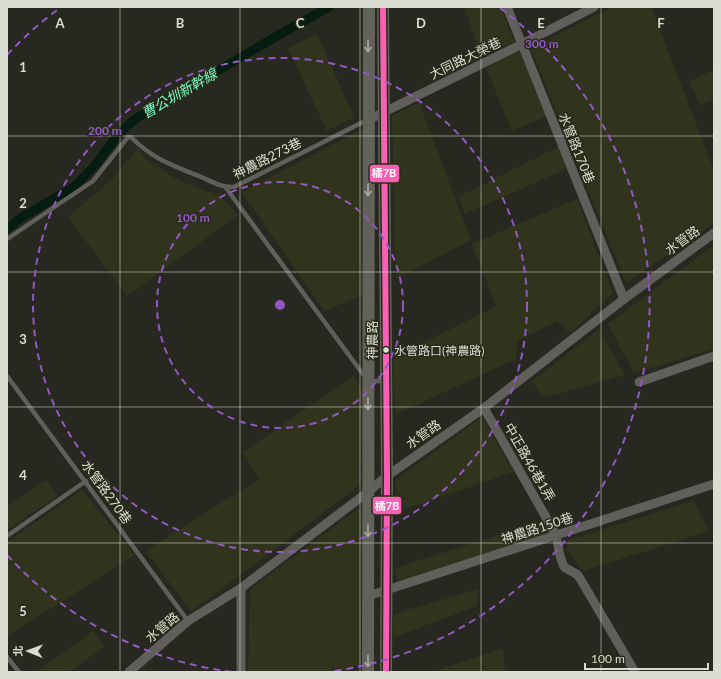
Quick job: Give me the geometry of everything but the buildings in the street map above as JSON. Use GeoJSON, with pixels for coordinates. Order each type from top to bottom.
{"type":"FeatureCollection","features":[{"type":"Feature","properties":{"kind":"street","name":"神農路"},"geometry":{"type":"LineString","coordinates":[[368,672],[369,7]]}},
{"type":"Feature","properties":{"kind":"street","name":"神農路"},"geometry":{"type":"LineString","coordinates":[[383,7],[387,476],[386,672]]}},
{"type":"Feature","properties":{"kind":"street","name":"水管路170巷"},"geometry":{"type":"LineString","coordinates":[[507,7],[624,299]]}},
{"type":"Feature","properties":{"kind":"street","name":"大同路大榮巷"},"geometry":{"type":"LineString","coordinates":[[368,120],[594,7]]}},
{"type":"Feature","properties":{"kind":"street","name":"水管路"},"geometry":{"type":"LineString","coordinates":[[129,672],[188,621],[241,588],[387,476],[484,408],[624,299],[714,233]]}},
{"type":"Feature","properties":{"kind":"street"},"geometry":{"type":"LineString","coordinates":[[639,382],[714,356]]}},
{"type":"Feature","properties":{"kind":"street","name":"中正路46巷1弄"},"geometry":{"type":"LineString","coordinates":[[484,408],[556,535],[560,556],[564,567],[578,575],[635,672]]}},
{"type":"Feature","properties":{"kind":"street","name":"神農路150巷"},"geometry":{"type":"LineString","coordinates":[[368,596],[714,484]]}},
{"type":"Feature","properties":{"kind":"street"},"geometry":{"type":"LineString","coordinates":[[241,588],[241,672]]}},
{"type":"Feature","properties":{"kind":"lane","name":"神農路273巷"},"geometry":{"type":"LineString","coordinates":[[7,239],[93,181],[128,136],[154,156],[170,165],[226,188],[241,185],[368,120]]}},
{"type":"Feature","properties":{"kind":"lane"},"geometry":{"type":"LineString","coordinates":[[226,188],[368,381],[386,381]]}},
{"type":"Feature","properties":{"kind":"lane","name":"水管路270巷"},"geometry":{"type":"LineString","coordinates":[[7,376],[188,621]]}},
{"type":"Feature","properties":{"kind":"lane"},"geometry":{"type":"LineString","coordinates":[[7,536],[86,481]]}},
{"type":"Feature","properties":{"kind":"lane"},"geometry":{"type":"LineString","coordinates":[[7,657],[19,672]]}},
{"type":"Feature","properties":{"kind":"shaded area"},"geometry":{"type":"Polygon","coordinates":[[[464,7],[501,7],[514,42],[481,55],[464,7]]]}},
{"type":"Feature","properties":{"kind":"shaded area"},"geometry":{"type":"Polygon","coordinates":[[[612,7],[651,7],[714,170],[714,223],[626,283],[531,49],[612,7]]]}},
{"type":"Feature","properties":{"kind":"shaded area"},"geometry":{"type":"Polygon","coordinates":[[[317,34],[354,117],[327,131],[288,48],[317,34]]]}},
{"type":"Feature","properties":{"kind":"shaded area"},"geometry":{"type":"Polygon","coordinates":[[[519,50],[547,116],[512,131],[486,68],[519,50]]]}},
{"type":"Feature","properties":{"kind":"shaded area"},"geometry":{"type":"Polygon","coordinates":[[[714,70],[714,99],[700,105],[689,82],[714,70]]]}},
{"type":"Feature","properties":{"kind":"shaded area"},"geometry":{"type":"Polygon","coordinates":[[[419,102],[471,240],[396,279],[392,116],[419,102]]]}},
{"type":"Feature","properties":{"kind":"shaded area"},"geometry":{"type":"Polygon","coordinates":[[[364,128],[363,295],[324,311],[242,192],[364,128]]]}},
{"type":"Feature","properties":{"kind":"shaded area"},"geometry":{"type":"Polygon","coordinates":[[[558,147],[568,168],[465,214],[458,197],[558,147]]]}},
{"type":"Feature","properties":{"kind":"shaded area"},"geometry":{"type":"Polygon","coordinates":[[[138,148],[145,158],[178,180],[220,196],[238,215],[127,296],[68,217],[114,177],[138,148]]]}},
{"type":"Feature","properties":{"kind":"shaded area"},"geometry":{"type":"Polygon","coordinates":[[[577,199],[613,293],[570,333],[557,321],[517,341],[516,359],[395,415],[393,358],[496,306],[472,244],[577,199]]]}},
{"type":"Feature","properties":{"kind":"shaded area"},"geometry":{"type":"Polygon","coordinates":[[[714,245],[714,349],[634,373],[608,324],[714,245]]]}},
{"type":"Feature","properties":{"kind":"shaded area"},"geometry":{"type":"Polygon","coordinates":[[[599,329],[625,375],[543,398],[532,381],[599,329]]]}},
{"type":"Feature","properties":{"kind":"shaded area"},"geometry":{"type":"Polygon","coordinates":[[[354,376],[363,390],[360,485],[192,611],[145,551],[259,479],[243,452],[354,376]]]}},
{"type":"Feature","properties":{"kind":"shaded area"},"geometry":{"type":"Polygon","coordinates":[[[482,417],[514,472],[396,512],[396,480],[482,417]]]}},
{"type":"Feature","properties":{"kind":"shaded area"},"geometry":{"type":"Polygon","coordinates":[[[46,480],[57,496],[7,530],[7,507],[46,480]]]}},
{"type":"Feature","properties":{"kind":"shaded area"},"geometry":{"type":"Polygon","coordinates":[[[82,490],[135,555],[7,636],[7,542],[82,490]]]}},
{"type":"Feature","properties":{"kind":"shaded area"},"geometry":{"type":"Polygon","coordinates":[[[693,501],[709,531],[583,571],[567,550],[568,540],[693,501]]]}},
{"type":"Feature","properties":{"kind":"shaded area"},"geometry":{"type":"Polygon","coordinates":[[[362,506],[361,664],[338,672],[248,672],[250,589],[362,506]]]}},
{"type":"Feature","properties":{"kind":"shaded area"},"geometry":{"type":"Polygon","coordinates":[[[541,521],[544,535],[397,582],[396,568],[541,521]]]}},
{"type":"Feature","properties":{"kind":"shaded area"},"geometry":{"type":"Polygon","coordinates":[[[478,589],[477,606],[394,637],[394,614],[478,589]]]}},
{"type":"Feature","properties":{"kind":"shaded area"},"geometry":{"type":"Polygon","coordinates":[[[93,631],[104,647],[69,672],[36,672],[93,631]]]}},
{"type":"Feature","properties":{"kind":"shaded area"},"geometry":{"type":"Polygon","coordinates":[[[503,648],[505,672],[432,672],[503,648]]]}},
{"type":"Feature","properties":{"kind":"waterway","name":"曹公圳新幹線"},"geometry":{"type":"LineString","coordinates":[[7,229],[22,217],[74,187],[97,163],[119,133],[135,119],[329,7]]}},
{"type":"Feature","properties":{"kind":"transit line","name":"橘7B"},"geometry":{"type":"LineString","coordinates":[[383,7],[387,476],[386,672]]}},
{"type":"Feature","properties":{"kind":"place","name":"水管路口(神農路)"},"geometry":{"type":"Point","coordinates":[386,350]}}]}
